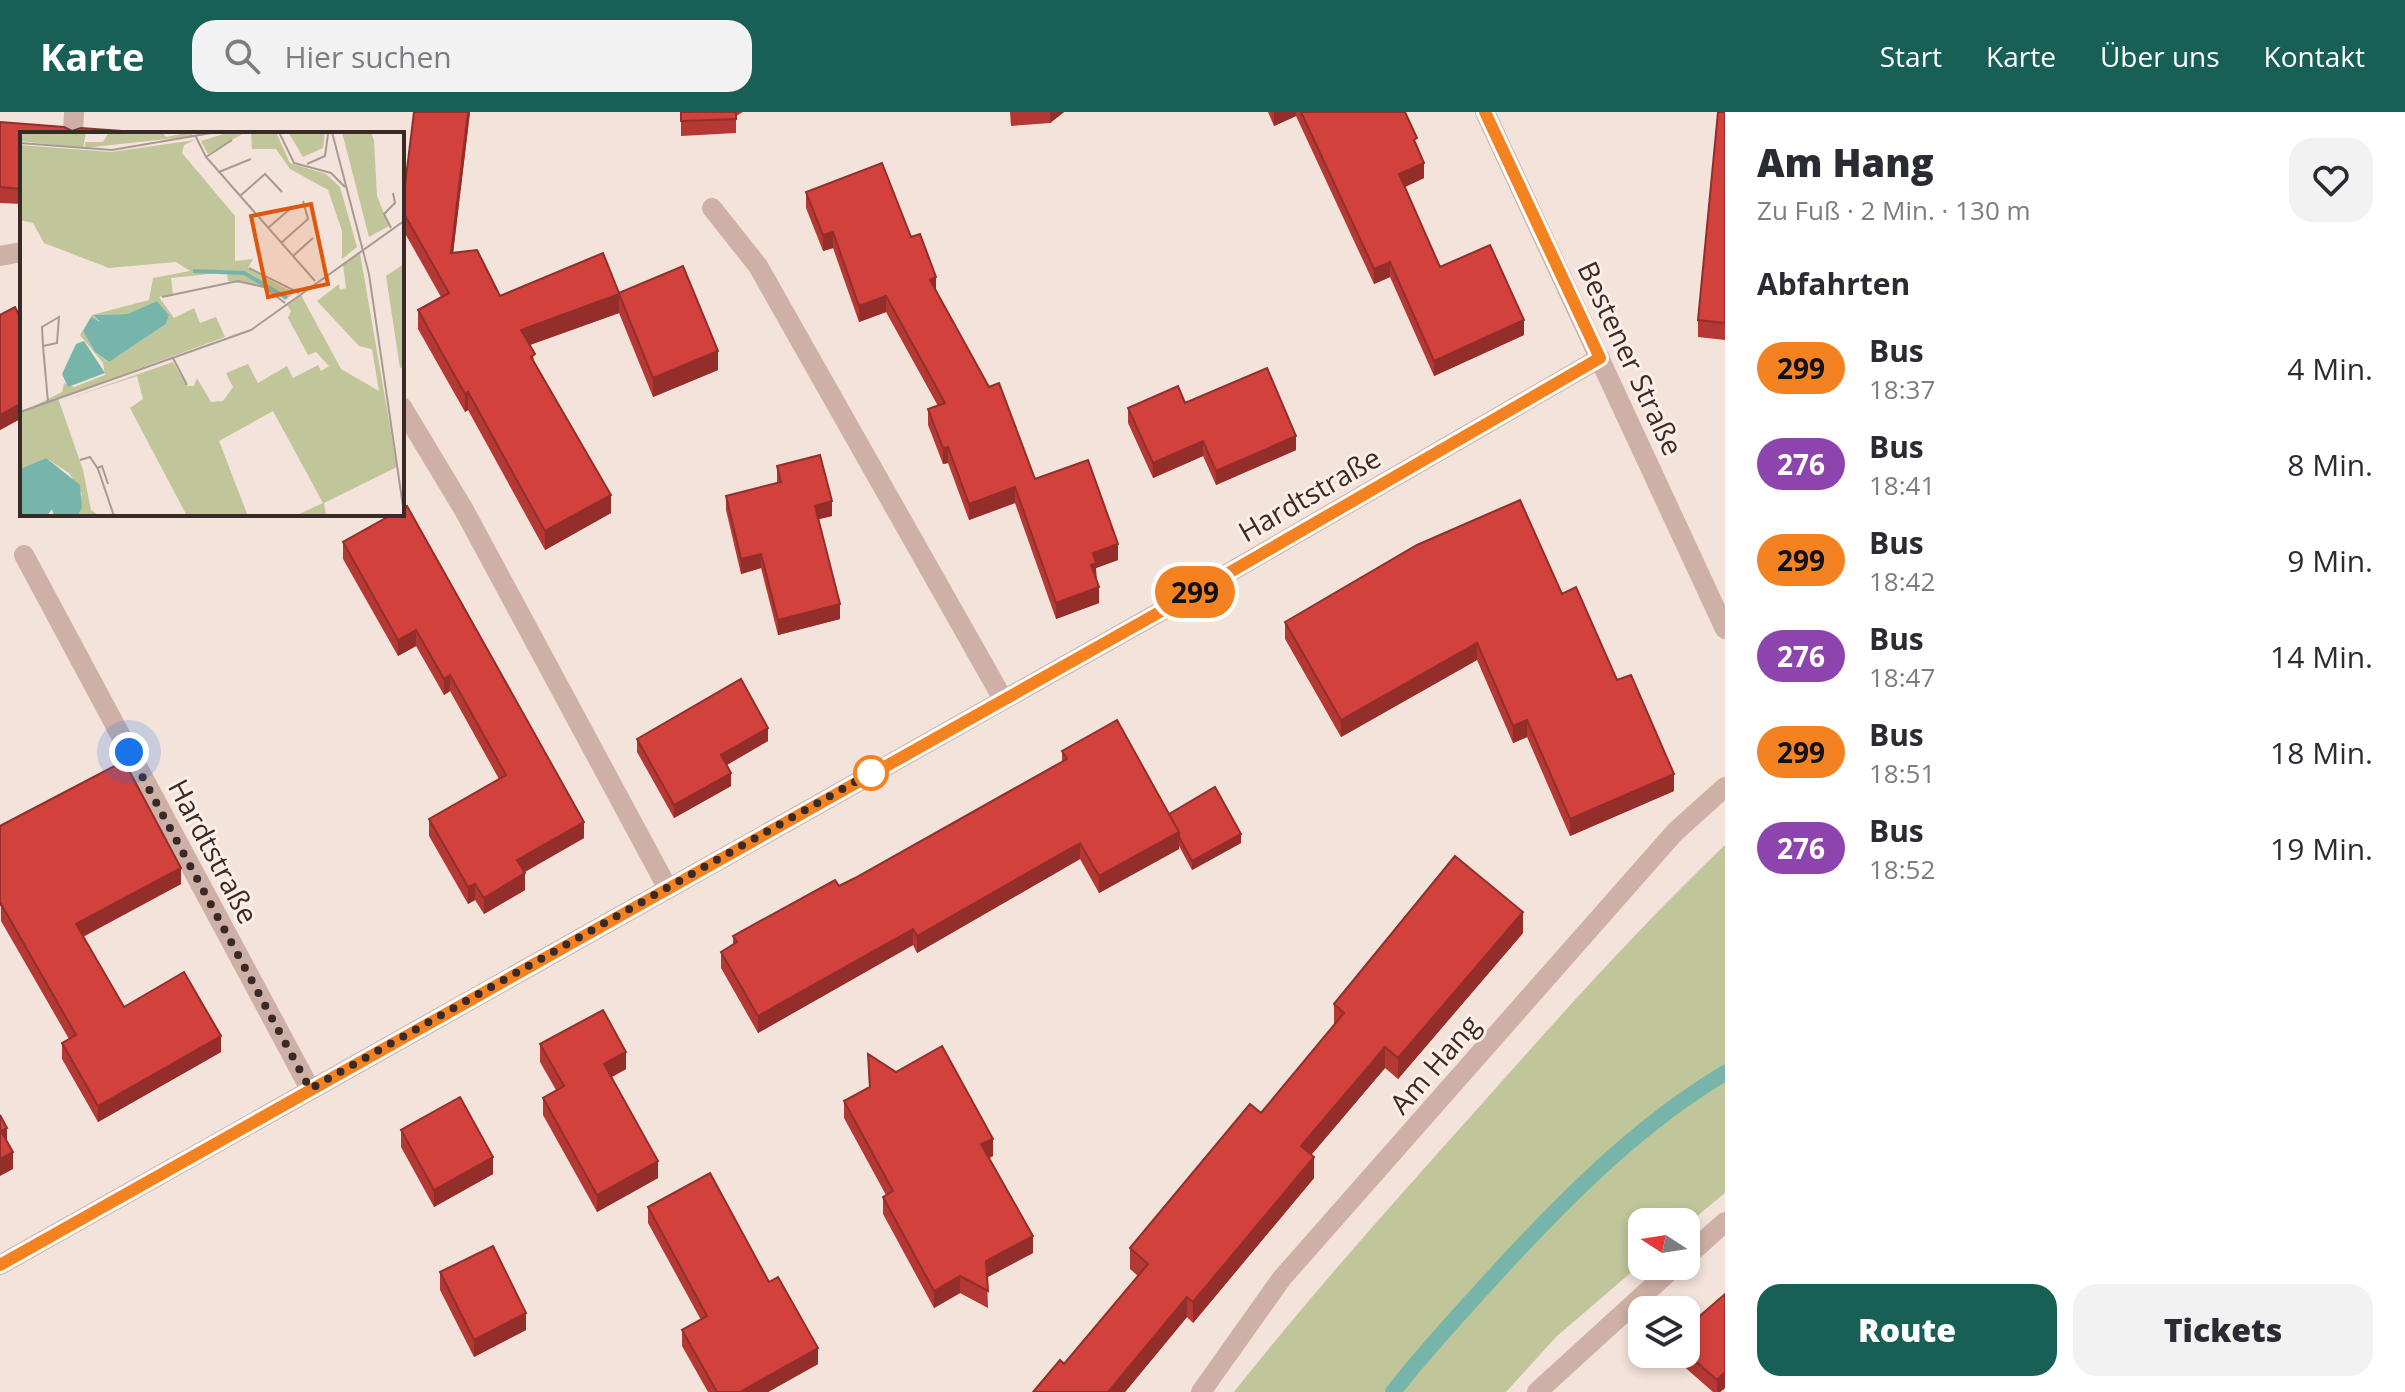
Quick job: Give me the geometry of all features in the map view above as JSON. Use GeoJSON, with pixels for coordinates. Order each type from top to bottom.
{"type":"FeatureCollection","features":[{"type":"Feature","properties":{"kind":"street"},"geometry":{"type":"LineString","coordinates":[[73,132],[74,112]]}},
{"type":"Feature","properties":{"kind":"street","name":"Bestener Straße"},"geometry":{"type":"LineString","coordinates":[[1485,112],[1725,629]]}},
{"type":"Feature","properties":{"kind":"street"},"geometry":{"type":"LineString","coordinates":[[712,208],[758,266],[1003,699]]}},
{"type":"Feature","properties":{"kind":"street"},"geometry":{"type":"LineString","coordinates":[[0,256],[20,252]]}},
{"type":"Feature","properties":{"kind":"street","name":"Hardtstraße"},"geometry":{"type":"LineString","coordinates":[[0,1265],[1600,358]]}},
{"type":"Feature","properties":{"kind":"street"},"geometry":{"type":"LineString","coordinates":[[404,410],[464,510],[667,887]]}},
{"type":"Feature","properties":{"kind":"street","name":"Hardtstraße"},"geometry":{"type":"LineString","coordinates":[[24,555],[310,1089]]}},
{"type":"Feature","properties":{"kind":"street","name":"Am Hang"},"geometry":{"type":"LineString","coordinates":[[1201,1392],[1282,1278],[1675,832],[1725,787]]}},
{"type":"Feature","properties":{"kind":"street"},"geometry":{"type":"LineString","coordinates":[[1700,1244],[1725,1222]]}},
{"type":"Feature","properties":{"kind":"street"},"geometry":{"type":"LineString","coordinates":[[1537,1392],[1660,1280]]}},
{"type":"Feature","properties":{"kind":"green space"},"geometry":{"type":"Polygon","coordinates":[[[1725,845],[1725,1068],[1630,1136],[1543,1215],[1463,1302],[1388,1392],[1234,1392],[1355,1247],[1539,1039],[1725,845]]]}},
{"type":"Feature","properties":{"kind":"green space"},"geometry":{"type":"Polygon","coordinates":[[[1725,1079],[1725,1193],[1700,1214],[1700,1208],[1628,1208],[1628,1275],[1556,1337],[1506,1392],[1399,1392],[1472,1305],[1550,1222],[1633,1145],[1725,1079]]]}},
{"type":"Feature","properties":{"kind":"building"},"geometry":{"type":"Polygon","coordinates":[[[414,112],[468,112],[451,253],[477,250],[500,296],[603,253],[619,293],[683,266],[718,351],[653,378],[619,294],[521,330],[535,354],[531,357],[611,495],[545,531],[468,392],[465,394],[418,310],[449,293],[404,214],[414,112]]]}},
{"type":"Feature","properties":{"kind":"building"},"geometry":{"type":"Polygon","coordinates":[[[681,112],[736,112],[736,119],[681,121],[681,112]]]}},
{"type":"Feature","properties":{"kind":"building"},"geometry":{"type":"Polygon","coordinates":[[[1301,112],[1405,112],[1424,163],[1399,174],[1440,267],[1490,245],[1524,320],[1434,361],[1390,262],[1374,269],[1301,112]]]}},
{"type":"Feature","properties":{"kind":"building"},"geometry":{"type":"Polygon","coordinates":[[[1718,112],[1725,112],[1725,323],[1698,320],[1718,112]]]}},
{"type":"Feature","properties":{"kind":"building"},"geometry":{"type":"Polygon","coordinates":[[[0,122],[64,127],[72,131],[81,128],[135,132],[20,132],[20,189],[0,187],[0,122]]]}},
{"type":"Feature","properties":{"kind":"building"},"geometry":{"type":"Polygon","coordinates":[[[882,163],[911,237],[920,234],[936,277],[930,280],[989,387],[999,383],[1035,479],[1088,460],[1118,544],[1093,553],[1096,563],[1091,565],[1099,587],[1056,603],[1015,487],[969,504],[948,447],[943,448],[928,409],[945,403],[886,296],[859,306],[833,232],[823,235],[806,192],[882,163]]]}},
{"type":"Feature","properties":{"kind":"building"},"geometry":{"type":"Polygon","coordinates":[[[15,307],[20,317],[20,404],[0,415],[0,315],[15,307]]]}},
{"type":"Feature","properties":{"kind":"building"},"geometry":{"type":"Polygon","coordinates":[[[1267,368],[1296,436],[1216,471],[1203,441],[1153,463],[1128,408],[1178,386],[1185,403],[1267,368]]]}},
{"type":"Feature","properties":{"kind":"building"},"geometry":{"type":"Polygon","coordinates":[[[820,455],[832,501],[815,506],[840,604],[778,620],[761,554],[741,559],[726,496],[781,482],[777,466],[820,455]]]}},
{"type":"Feature","properties":{"kind":"building"},"geometry":{"type":"Polygon","coordinates":[[[1520,500],[1562,594],[1576,587],[1617,680],[1631,675],[1674,774],[1570,819],[1527,720],[1513,726],[1477,643],[1341,720],[1285,622],[1417,545],[1520,500]]]}},
{"type":"Feature","properties":{"kind":"building"},"geometry":{"type":"Polygon","coordinates":[[[407,506],[584,822],[517,860],[525,873],[484,898],[475,884],[468,887],[429,819],[506,775],[450,675],[444,679],[416,630],[398,640],[343,542],[389,516],[404,516],[407,506]]]}},
{"type":"Feature","properties":{"kind":"building"},"geometry":{"type":"Polygon","coordinates":[[[741,679],[768,728],[721,755],[731,773],[674,805],[637,739],[741,679]]]}},
{"type":"Feature","properties":{"kind":"building"},"geometry":{"type":"Polygon","coordinates":[[[1117,720],[1179,832],[1099,876],[1080,843],[917,936],[913,929],[758,1016],[721,952],[737,942],[733,936],[835,880],[839,886],[855,878],[1067,759],[1062,751],[1117,720]]]}},
{"type":"Feature","properties":{"kind":"building"},"geometry":{"type":"Polygon","coordinates":[[[124,761],[181,868],[76,924],[124,1007],[184,972],[221,1036],[98,1106],[62,1043],[76,1035],[0,905],[0,826],[124,761]]]}},
{"type":"Feature","properties":{"kind":"building"},"geometry":{"type":"Polygon","coordinates":[[[1215,787],[1241,834],[1192,861],[1169,814],[1215,787]]]}},
{"type":"Feature","properties":{"kind":"building"},"geometry":{"type":"Polygon","coordinates":[[[1455,856],[1523,912],[1398,1058],[1385,1047],[1301,1146],[1314,1157],[1193,1302],[1187,1297],[1108,1392],[1033,1392],[1060,1360],[1064,1364],[1148,1264],[1130,1248],[1250,1104],[1261,1113],[1344,1013],[1334,1004],[1455,856]]]}},
{"type":"Feature","properties":{"kind":"building"},"geometry":{"type":"Polygon","coordinates":[[[603,1010],[626,1052],[604,1064],[658,1161],[597,1195],[543,1098],[564,1086],[540,1044],[603,1010]]]}},
{"type":"Feature","properties":{"kind":"building"},"geometry":{"type":"Polygon","coordinates":[[[942,1046],[993,1139],[981,1144],[1033,1236],[986,1261],[988,1291],[960,1276],[934,1291],[883,1197],[893,1191],[844,1101],[870,1087],[868,1054],[896,1072],[942,1046]]]}},
{"type":"Feature","properties":{"kind":"building"},"geometry":{"type":"Polygon","coordinates":[[[460,1097],[493,1157],[434,1190],[401,1130],[460,1097]]]}},
{"type":"Feature","properties":{"kind":"building"},"geometry":{"type":"Polygon","coordinates":[[[0,1115],[7,1128],[1,1131],[13,1152],[0,1159],[0,1115]]]}},
{"type":"Feature","properties":{"kind":"building"},"geometry":{"type":"Polygon","coordinates":[[[710,1173],[769,1282],[778,1277],[818,1348],[740,1392],[717,1392],[682,1330],[707,1316],[648,1207],[710,1173]]]}},
{"type":"Feature","properties":{"kind":"building"},"geometry":{"type":"Polygon","coordinates":[[[493,1246],[526,1313],[474,1340],[440,1272],[493,1246]]]}},
{"type":"Feature","properties":{"kind":"building"},"geometry":{"type":"Polygon","coordinates":[[[1725,1294],[1725,1372],[1717,1380],[1700,1365],[1700,1316],[1725,1294]]]}},
{"type":"Feature","properties":{"kind":"waterway"},"geometry":{"type":"LineString","coordinates":[[1393,1392],[1505,1264],[1581,1186],[1664,1114],[1725,1073]]}},
{"type":"Feature","properties":{"kind":"bus line","name":"299"},"geometry":{"type":"LineString","coordinates":[[0,1265],[1206,586],[1600,358],[1485,112]]}},
{"type":"Feature","properties":{"kind":"route"},"geometry":{"type":"LineString","coordinates":[[129,752],[310,1089],[878,769],[871,773]]}}]}
